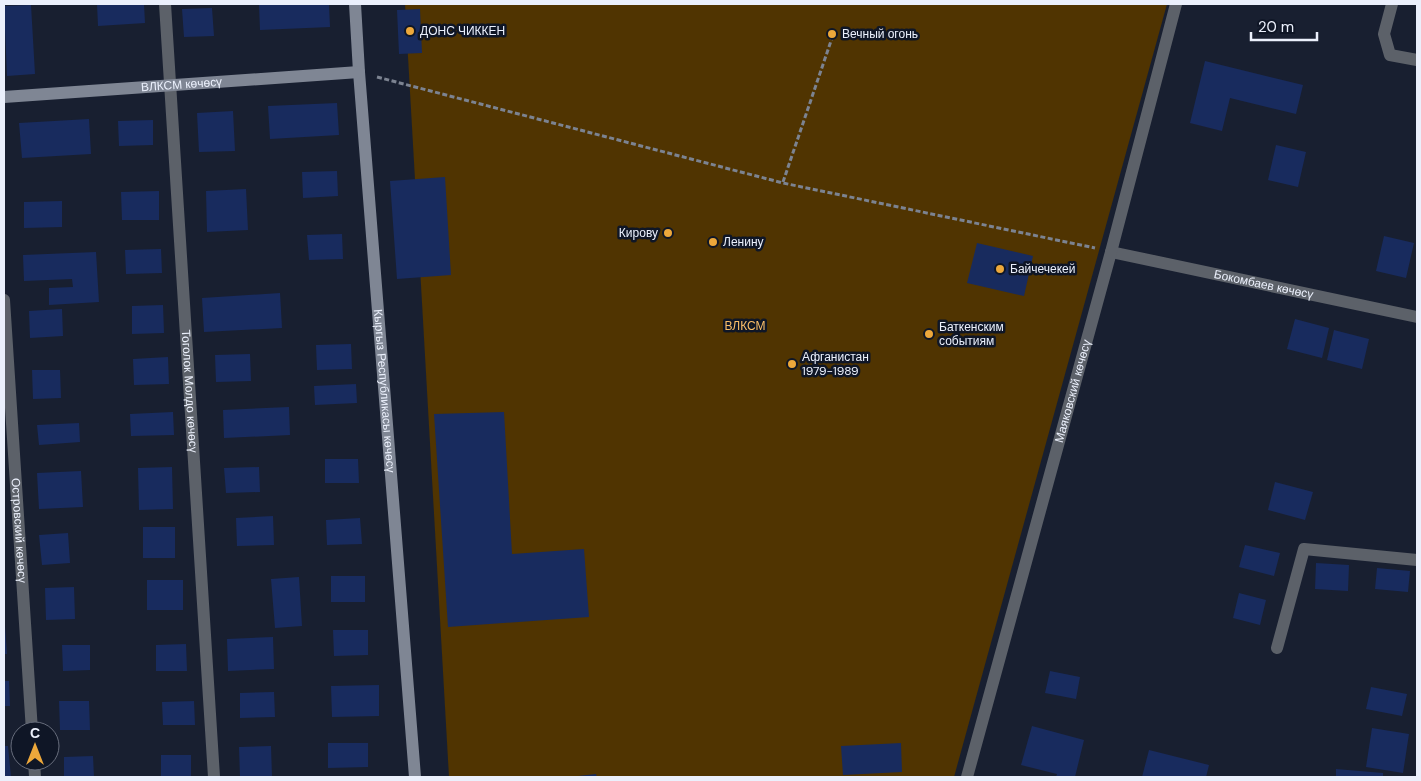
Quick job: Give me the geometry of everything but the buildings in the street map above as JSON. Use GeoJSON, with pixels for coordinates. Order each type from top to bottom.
{"type":"FeatureCollection","features":[{"type":"Feature","properties":{"kind":"main road","name":"Кыргыз Республикасы көчөсү"},"geometry":{"type":"LineString","coordinates":[[356,4],[359,72],[415,777]]}},
{"type":"Feature","properties":{"kind":"main road","name":"ВЛКСМ көчөсү"},"geometry":{"type":"LineString","coordinates":[[4,98],[359,72]]}},
{"type":"Feature","properties":{"kind":"street","name":"Тоголок Молдо көчөсү"},"geometry":{"type":"LineString","coordinates":[[166,4],[214,777]]}},
{"type":"Feature","properties":{"kind":"street","name":"Маяковский көчөсү"},"geometry":{"type":"LineString","coordinates":[[967,777],[1112,252],[1176,4]]}},
{"type":"Feature","properties":{"kind":"street"},"geometry":{"type":"LineString","coordinates":[[1392,4],[1384,34],[1390,55],[1417,60]]}},
{"type":"Feature","properties":{"kind":"street","name":"Бокомбаев көчөсү"},"geometry":{"type":"LineString","coordinates":[[1112,252],[1417,317]]}},
{"type":"Feature","properties":{"kind":"street","name":"Островский көчөсү"},"geometry":{"type":"LineString","coordinates":[[4,300],[31,721]]}},
{"type":"Feature","properties":{"kind":"street"},"geometry":{"type":"LineString","coordinates":[[1277,648],[1304,549],[1417,560]]}},
{"type":"Feature","properties":{"kind":"path"},"geometry":{"type":"LineString","coordinates":[[784,182],[832,38]]}},
{"type":"Feature","properties":{"kind":"path"},"geometry":{"type":"LineString","coordinates":[[359,72],[784,182],[1112,252]]}},
{"type":"Feature","properties":{"kind":"green space","name":"ВЛКСМ"},"geometry":{"type":"Polygon","coordinates":[[[405,4],[1167,4],[954,777],[449,777],[405,4]]]}},
{"type":"Feature","properties":{"kind":"place","name":"ДОНС ЧИККЕН"},"geometry":{"type":"Point","coordinates":[410,31]}},
{"type":"Feature","properties":{"kind":"place","name":"Вечный огонь"},"geometry":{"type":"Point","coordinates":[832,34]}},
{"type":"Feature","properties":{"kind":"place","name":"Кирову"},"geometry":{"type":"Point","coordinates":[668,233]}},
{"type":"Feature","properties":{"kind":"place","name":"Ленину"},"geometry":{"type":"Point","coordinates":[713,242]}},
{"type":"Feature","properties":{"kind":"place","name":"Байчечекей"},"geometry":{"type":"Point","coordinates":[1000,269]}},
{"type":"Feature","properties":{"kind":"place","name":"Баткенским событиям"},"geometry":{"type":"Point","coordinates":[929,334]}},
{"type":"Feature","properties":{"kind":"place","name":"Афганистан 1979-1989"},"geometry":{"type":"Point","coordinates":[792,364]}}]}
